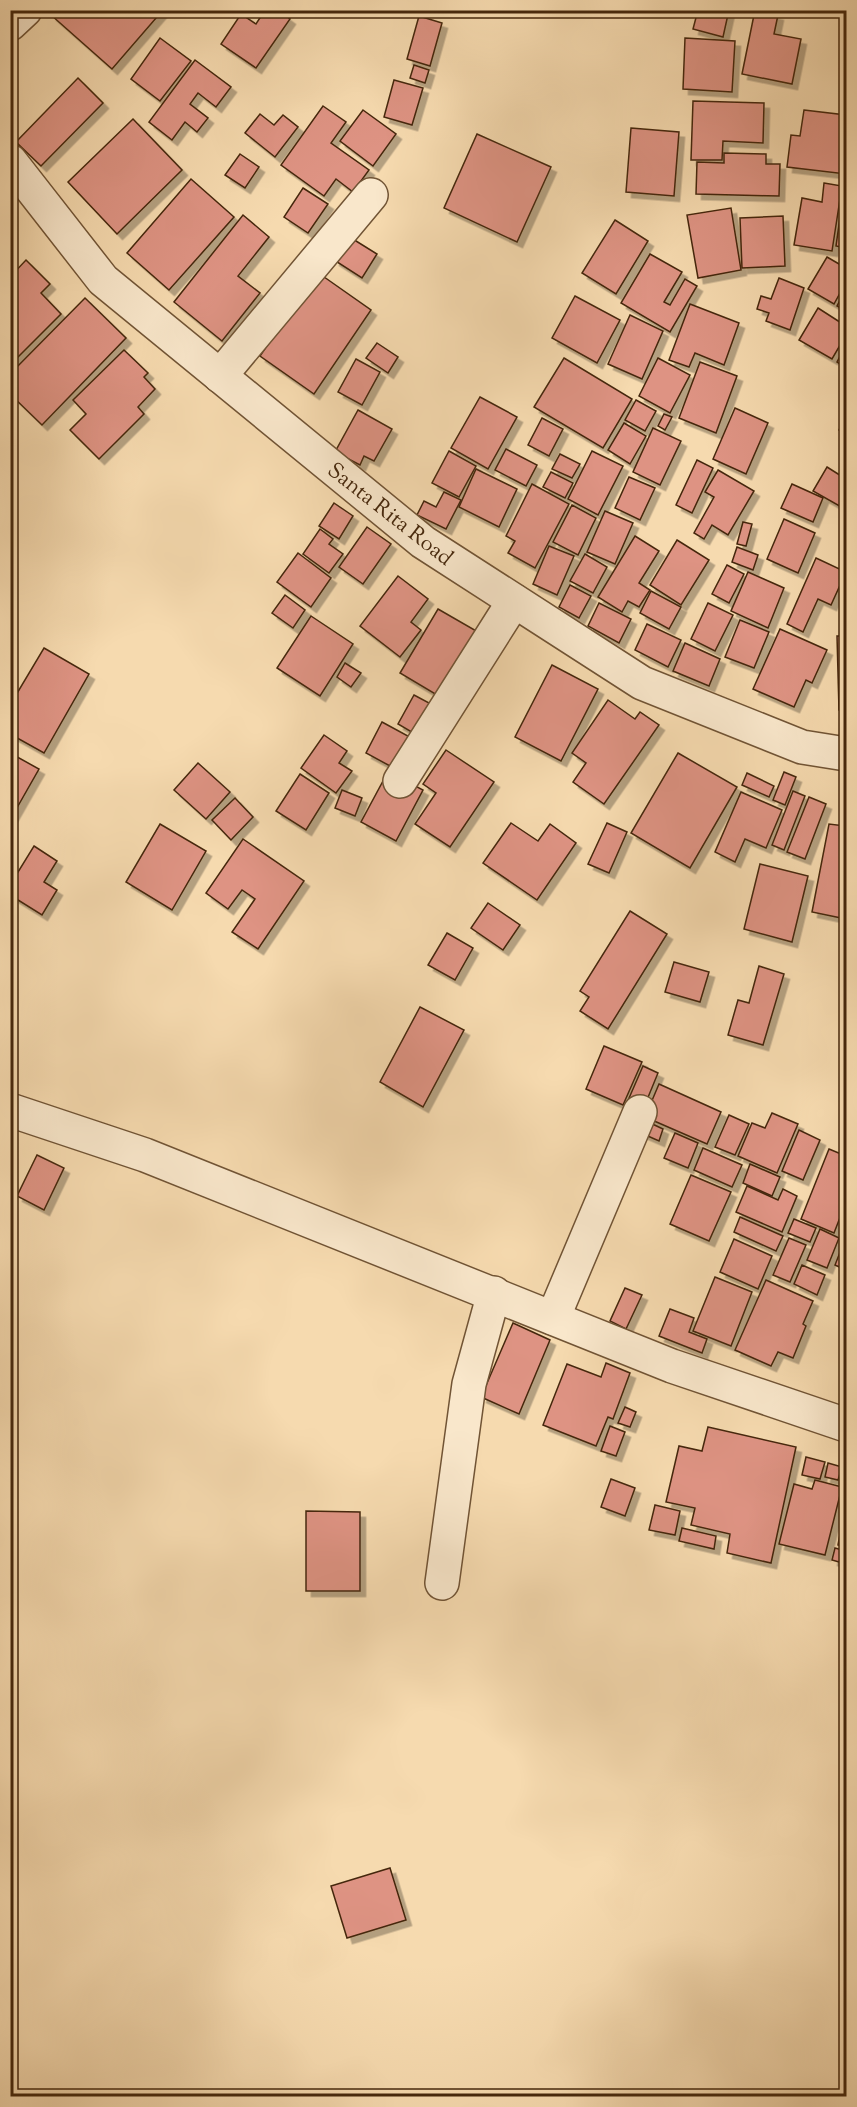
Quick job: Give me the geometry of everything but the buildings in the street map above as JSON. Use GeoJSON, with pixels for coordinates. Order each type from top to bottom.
{"type":"FeatureCollection","features":[{"type":"Feature","properties":{"kind":"street"},"geometry":{"type":"LineString","coordinates":[[10,24],[25,10]]}},
{"type":"Feature","properties":{"kind":"street","name":"Santa Rita Road"},"geometry":{"type":"LineString","coordinates":[[10,161],[103,280],[423,542],[642,683],[802,747],[846,754]]}},
{"type":"Feature","properties":{"kind":"street"},"geometry":{"type":"LineString","coordinates":[[220,376],[370,195]]}},
{"type":"Feature","properties":{"kind":"street"},"geometry":{"type":"LineString","coordinates":[[400,782],[514,601]]}},
{"type":"Feature","properties":{"kind":"street"},"geometry":{"type":"LineString","coordinates":[[10,1110],[146,1155],[672,1366],[846,1425]]}},
{"type":"Feature","properties":{"kind":"street"},"geometry":{"type":"LineString","coordinates":[[553,1318],[640,1112]]}},
{"type":"Feature","properties":{"kind":"street"},"geometry":{"type":"LineString","coordinates":[[442,1583],[469,1384],[494,1293]]}}]}
